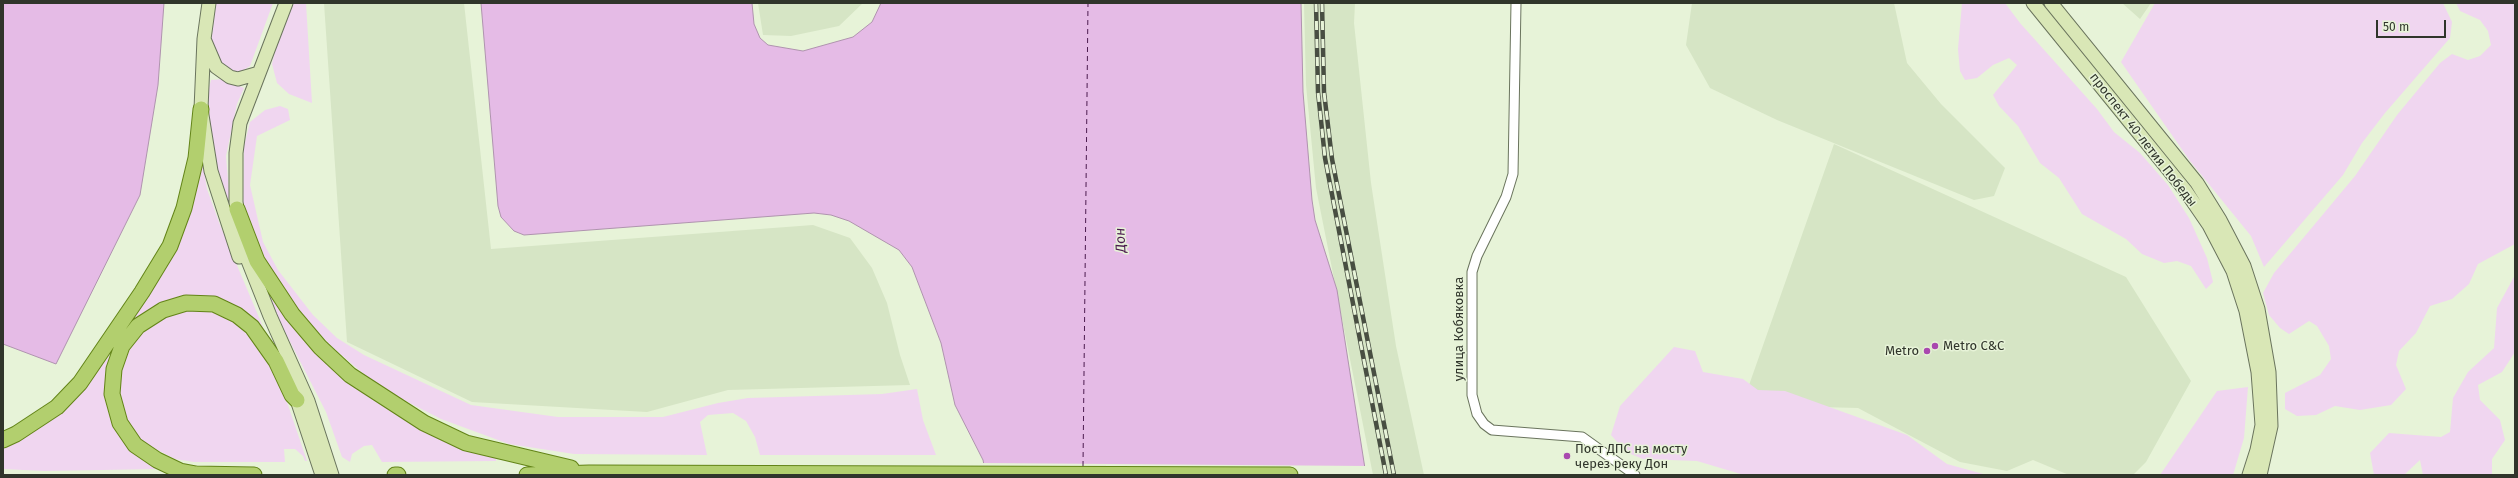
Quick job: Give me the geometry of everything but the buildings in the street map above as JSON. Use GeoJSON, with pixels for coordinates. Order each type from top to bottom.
{"type":"FeatureCollection","features":[{"type":"Feature","properties":{"kind":"main road"},"geometry":{"type":"LineString","coordinates":[[3,440],[16,434],[57,407],[80,383],[112,338],[170,246],[184,208],[193,176],[201,109],[204,39],[209,3]]}},
{"type":"Feature","properties":{"kind":"main road"},"geometry":{"type":"LineString","coordinates":[[286,3],[240,123],[236,154],[237,209],[243,248],[270,316],[308,401],[332,475]]}},
{"type":"Feature","properties":{"kind":"main road","name":"проспект 40-летия Победы"},"geometry":{"type":"LineString","coordinates":[[2033,3],[2185,190],[2209,225],[2233,271],[2246,311],[2259,387],[2262,424],[2257,450],[2249,475]]}},
{"type":"Feature","properties":{"kind":"main road","name":"проспект 40-летия Победы"},"geometry":{"type":"LineString","coordinates":[[2051,3],[2197,183],[2220,220],[2244,266],[2258,309],[2269,372],[2271,426],[2260,475]]}},
{"type":"Feature","properties":{"kind":"main road"},"geometry":{"type":"LineString","coordinates":[[204,39],[212,60],[223,73],[238,79],[259,73]]}},
{"type":"Feature","properties":{"kind":"main road"},"geometry":{"type":"LineString","coordinates":[[201,109],[211,171],[221,207],[297,400],[322,475]]}},
{"type":"Feature","properties":{"kind":"main road"},"geometry":{"type":"LineString","coordinates":[[237,209],[258,261],[288,309],[320,348],[350,375],[424,423],[466,443],[589,472]]}},
{"type":"Feature","properties":{"kind":"main road"},"geometry":{"type":"LineString","coordinates":[[254,475],[196,474],[180,471],[157,460],[135,445],[120,423],[112,394],[114,369],[122,346],[138,326],[163,310],[186,303],[214,304],[237,315],[252,327],[276,361],[292,395],[297,400]]}},
{"type":"Feature","properties":{"kind":"main road"},"geometry":{"type":"LineString","coordinates":[[526,475],[589,472],[713,474],[1290,475]]}},
{"type":"Feature","properties":{"kind":"street","name":"улица Кобяковка"},"geometry":{"type":"LineString","coordinates":[[1516,3],[1514,174],[1506,197],[1477,256],[1472,272],[1472,395],[1478,414],[1484,424],[1492,430],[1582,437],[1635,475]]}},
{"type":"Feature","properties":{"kind":"shaded area"},"geometry":{"type":"Polygon","coordinates":[[[216,3],[273,3],[250,66],[239,73],[227,70],[210,52],[216,3]]]}},
{"type":"Feature","properties":{"kind":"shaded area"},"geometry":{"type":"Polygon","coordinates":[[[294,3],[306,3],[312,103],[289,94],[277,83],[272,64],[277,43],[294,3]]]}},
{"type":"Feature","properties":{"kind":"shaded area"},"geometry":{"type":"Polygon","coordinates":[[[324,3],[464,3],[491,249],[813,225],[850,238],[872,268],[887,303],[900,355],[910,385],[728,390],[647,412],[472,402],[347,342],[324,3]]]}},
{"type":"Feature","properties":{"kind":"shaded area"},"geometry":{"type":"Polygon","coordinates":[[[758,3],[863,3],[839,26],[791,36],[763,35],[758,3]]]}},
{"type":"Feature","properties":{"kind":"shaded area"},"geometry":{"type":"Polygon","coordinates":[[[1304,3],[1355,3],[1354,23],[1371,183],[1396,346],[1424,475],[1373,475],[1316,188],[1306,85],[1304,3]]]}},
{"type":"Feature","properties":{"kind":"shaded area"},"geometry":{"type":"Polygon","coordinates":[[[1692,3],[1894,3],[1907,63],[1941,104],[2005,168],[1994,196],[1974,200],[1777,120],[1710,88],[1686,45],[1692,3]]]}},
{"type":"Feature","properties":{"kind":"shaded area"},"geometry":{"type":"Polygon","coordinates":[[[1962,3],[2005,3],[2020,23],[2097,109],[2114,132],[2140,153],[2168,185],[2189,218],[2207,258],[2213,282],[2206,289],[2191,266],[2177,261],[2164,263],[2142,254],[2126,239],[2082,214],[2059,178],[2040,163],[2018,126],[1999,106],[1993,95],[2017,65],[2009,58],[1993,65],[1977,78],[1965,80],[1960,71],[1958,49],[1962,3]]]}},
{"type":"Feature","properties":{"kind":"shaded area"},"geometry":{"type":"Polygon","coordinates":[[[2122,3],[2151,3],[2140,19],[2122,3]]]}},
{"type":"Feature","properties":{"kind":"shaded area"},"geometry":{"type":"Polygon","coordinates":[[[2155,3],[2443,3],[2452,22],[2450,38],[2385,113],[2362,143],[2343,175],[2264,267],[2251,236],[2190,161],[2121,62],[2155,3]]]}},
{"type":"Feature","properties":{"kind":"shaded area"},"geometry":{"type":"Polygon","coordinates":[[[2456,3],[2515,3],[2515,244],[2478,264],[2469,284],[2452,299],[2430,306],[2416,333],[2399,351],[2396,365],[2406,389],[2391,405],[2360,410],[2335,406],[2316,415],[2297,416],[2285,409],[2285,393],[2320,375],[2331,359],[2329,346],[2317,326],[2309,321],[2289,334],[2280,328],[2269,315],[2263,293],[2274,273],[2355,176],[2397,115],[2440,63],[2452,54],[2468,60],[2480,56],[2491,45],[2488,31],[2480,20],[2460,11],[2456,3]]]}},
{"type":"Feature","properties":{"kind":"shaded area"},"geometry":{"type":"Polygon","coordinates":[[[223,79],[244,88],[237,104],[226,156],[230,204],[223,203],[209,132],[206,100],[211,80],[223,79]]]}},
{"type":"Feature","properties":{"kind":"shaded area"},"geometry":{"type":"Polygon","coordinates":[[[280,106],[288,109],[290,120],[257,136],[250,185],[263,242],[278,270],[313,315],[337,338],[364,355],[471,405],[558,417],[663,417],[718,403],[748,398],[882,394],[917,389],[923,420],[936,455],[760,455],[755,437],[746,421],[733,413],[708,415],[700,422],[707,455],[574,454],[509,444],[441,419],[398,397],[371,380],[332,347],[304,317],[265,263],[243,212],[244,146],[250,122],[265,110],[280,106]]]}},
{"type":"Feature","properties":{"kind":"shaded area"},"geometry":{"type":"Polygon","coordinates":[[[1834,144],[2126,277],[2191,381],[2146,462],[2133,475],[2069,475],[2033,460],[2007,471],[1960,462],[1858,408],[1742,405],[1834,144]]]}},
{"type":"Feature","properties":{"kind":"shaded area"},"geometry":{"type":"Polygon","coordinates":[[[201,154],[207,189],[220,225],[266,334],[205,298],[126,330],[160,276],[182,237],[200,177],[201,154]]]}},
{"type":"Feature","properties":{"kind":"shaded area"},"geometry":{"type":"Polygon","coordinates":[[[2515,275],[2515,352],[2502,372],[2478,385],[2480,400],[2500,420],[2505,440],[2492,459],[2492,475],[2423,475],[2420,460],[2404,475],[2374,475],[2370,453],[2389,433],[2441,437],[2450,432],[2453,398],[2468,372],[2494,348],[2497,308],[2515,275]]]}},
{"type":"Feature","properties":{"kind":"shaded area"},"geometry":{"type":"Polygon","coordinates":[[[261,285],[266,286],[286,319],[345,378],[496,457],[496,461],[382,462],[372,445],[364,446],[352,454],[350,462],[342,457],[326,412],[261,285]]]}},
{"type":"Feature","properties":{"kind":"shaded area"},"geometry":{"type":"Polygon","coordinates":[[[194,310],[215,313],[230,320],[243,328],[259,345],[285,396],[307,461],[305,461],[303,456],[295,449],[284,449],[285,462],[194,462],[175,459],[142,442],[128,426],[117,384],[122,361],[134,339],[158,319],[175,312],[194,310]]]}},
{"type":"Feature","properties":{"kind":"shaded area"},"geometry":{"type":"Polygon","coordinates":[[[1674,347],[1695,351],[1703,372],[1743,379],[1758,390],[1785,391],[1907,435],[1947,464],[1987,475],[1744,475],[1697,461],[1643,459],[1626,452],[1611,435],[1620,406],[1674,347]]]}},
{"type":"Feature","properties":{"kind":"shaded area"},"geometry":{"type":"Polygon","coordinates":[[[110,355],[105,381],[108,411],[117,433],[131,449],[160,469],[44,471],[3,469],[3,447],[84,387],[110,355]]]}},
{"type":"Feature","properties":{"kind":"shaded area"},"geometry":{"type":"Polygon","coordinates":[[[2248,387],[2244,438],[2233,475],[2160,475],[2217,391],[2248,387]]]}},
{"type":"Feature","properties":{"kind":"water"},"geometry":{"type":"Polygon","coordinates":[[[3,3],[164,3],[158,85],[140,195],[56,364],[3,344],[3,3]]]}},
{"type":"Feature","properties":{"kind":"water","name":"Дон"},"geometry":{"type":"Polygon","coordinates":[[[481,3],[752,3],[754,24],[760,38],[768,45],[803,51],[853,37],[872,22],[881,3],[1301,3],[1303,92],[1312,200],[1315,220],[1337,290],[1366,475],[986,475],[983,460],[955,405],[941,343],[912,267],[899,250],[849,221],[831,215],[814,213],[524,235],[514,231],[501,217],[498,206],[481,3]]]}},
{"type":"Feature","properties":{"kind":"pier"},"geometry":{"type":"Polygon","coordinates":[[[982,463],[1367,466],[1368,475],[984,475],[982,463]]]}},
{"type":"Feature","properties":{"kind":"ferry route"},"geometry":{"type":"LineString","coordinates":[[1083,466],[1088,3]]}},
{"type":"Feature","properties":{"kind":"railway"},"geometry":{"type":"LineString","coordinates":[[1316,3],[1318,92],[1325,158],[1386,475]]}},
{"type":"Feature","properties":{"kind":"railway"},"geometry":{"type":"LineString","coordinates":[[1322,3],[1324,92],[1332,159],[1394,475]]}},
{"type":"Feature","properties":{"kind":"place","name":"Metro C&C"},"geometry":{"type":"Point","coordinates":[1935,346]}},
{"type":"Feature","properties":{"kind":"place","name":"Metro"},"geometry":{"type":"Point","coordinates":[1927,351]}},
{"type":"Feature","properties":{"kind":"place","name":"Пост ДПС на мосту через реку Дон"},"geometry":{"type":"Point","coordinates":[1567,456]}}]}
